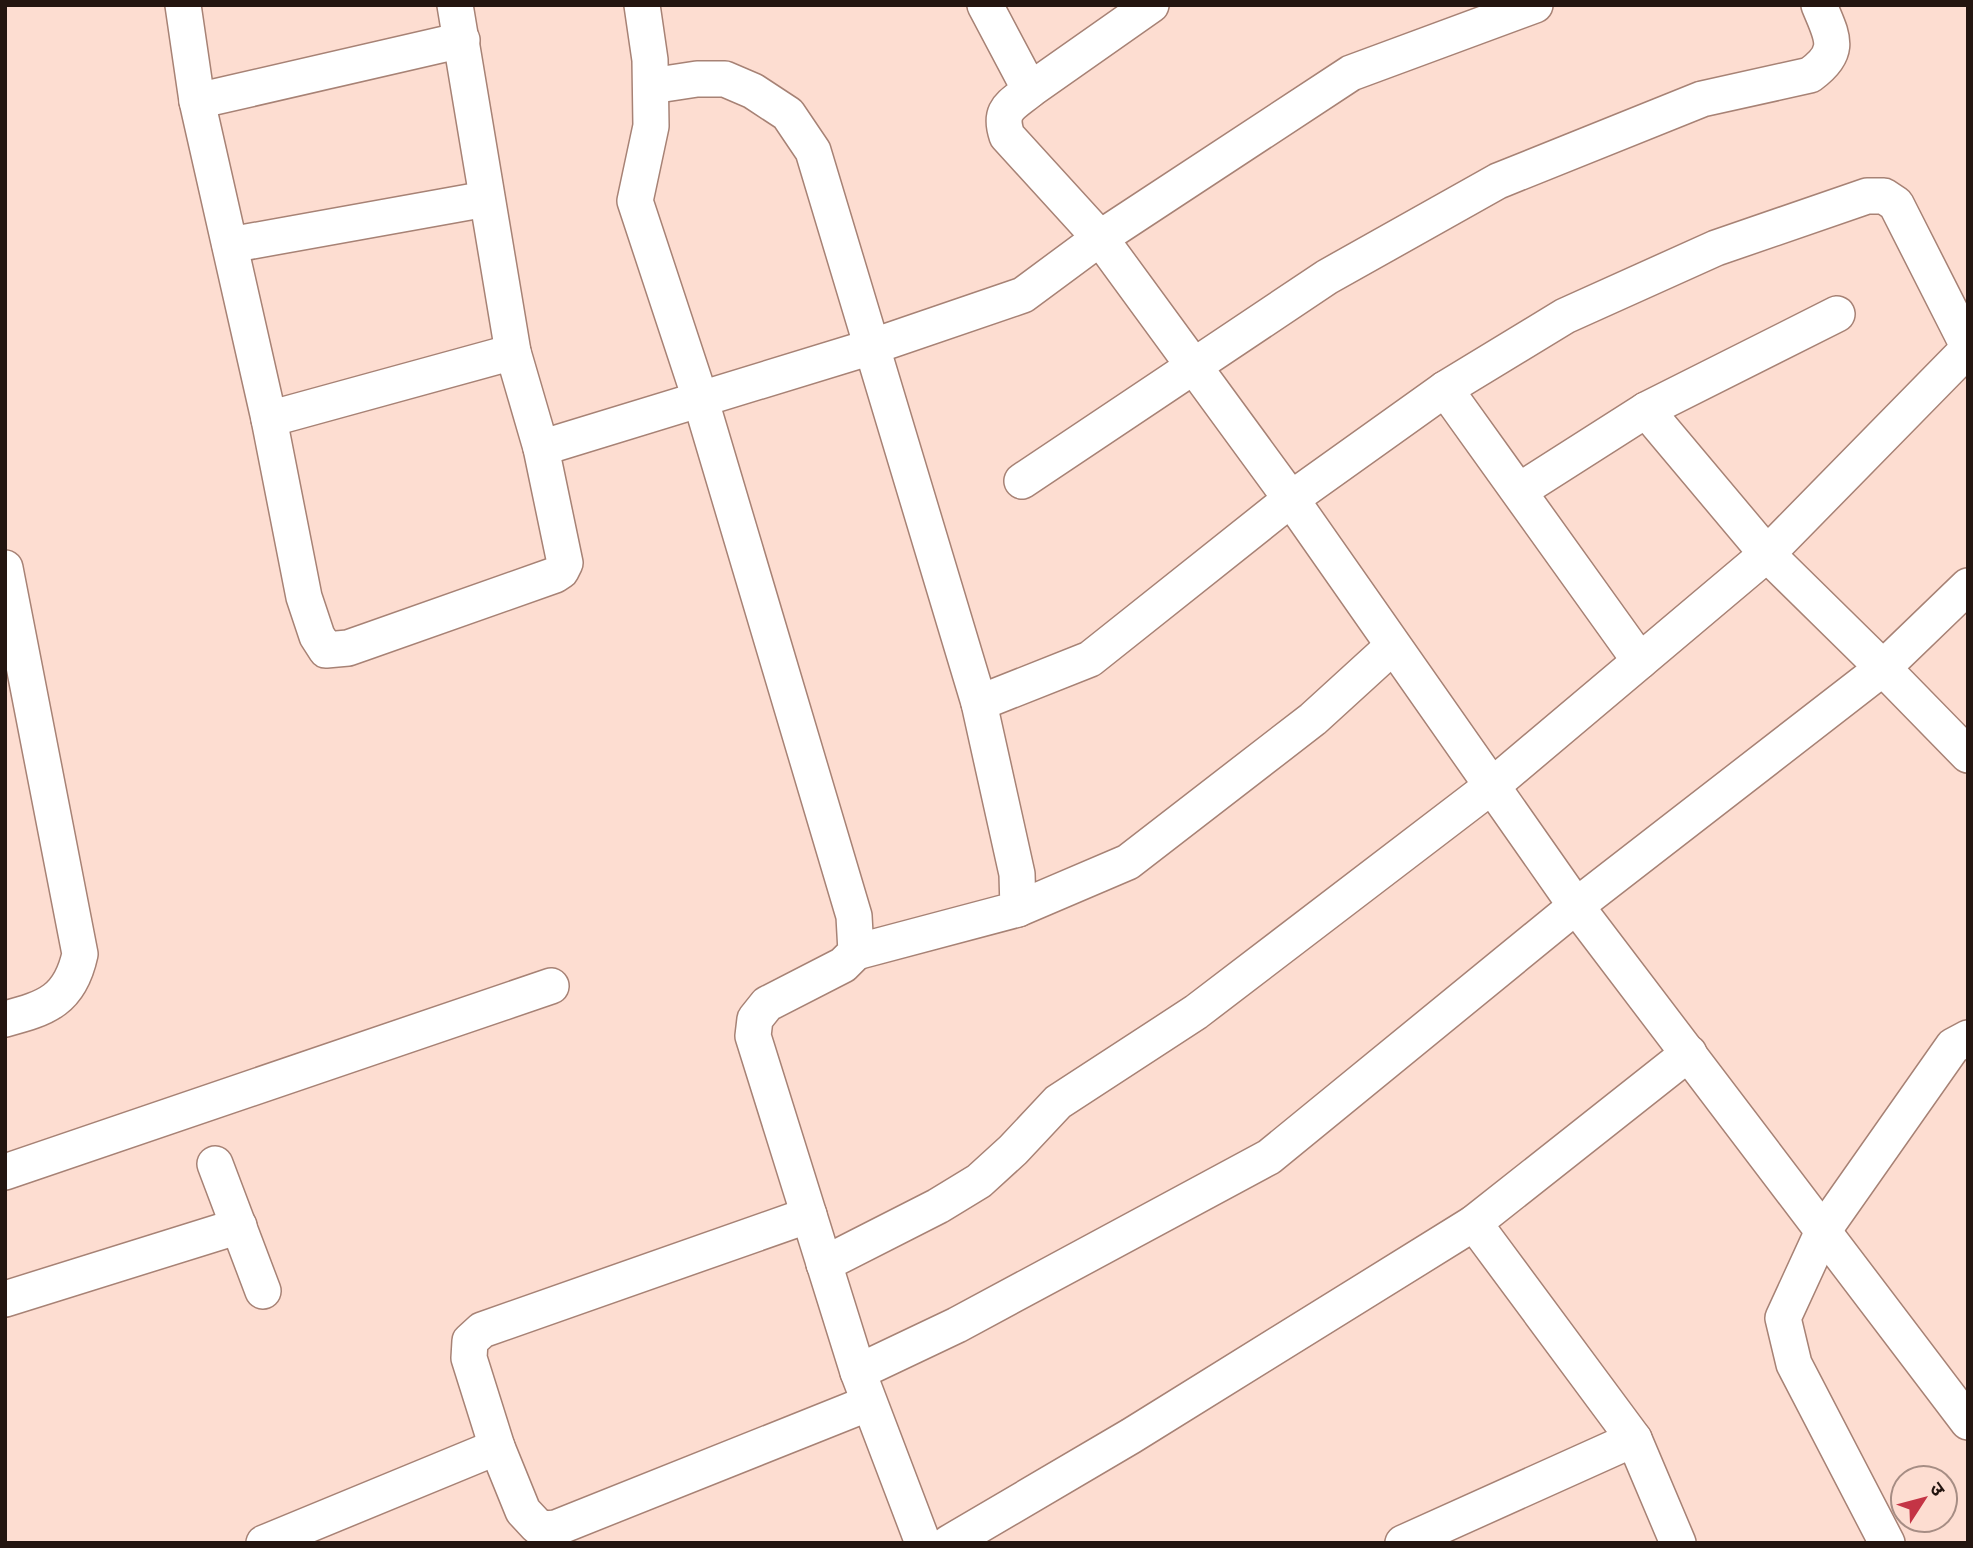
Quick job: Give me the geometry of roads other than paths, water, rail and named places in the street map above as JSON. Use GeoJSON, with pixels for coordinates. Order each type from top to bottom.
{"type":"FeatureCollection","features":[{"type":"Feature","properties":{"kind":"street"},"geometry":{"type":"LineString","coordinates":[[183,5],[197,100],[269,419],[304,597],[317,636],[326,650],[348,648],[561,571],[565,563],[541,448],[513,352],[455,5]]}},
{"type":"Feature","properties":{"kind":"street"},"geometry":{"type":"LineString","coordinates":[[642,5],[650,60],[651,126],[635,201],[700,398],[854,916],[856,952]]}},
{"type":"Feature","properties":{"kind":"street"},"geometry":{"type":"LineString","coordinates":[[985,5],[1030,90]]}},
{"type":"Feature","properties":{"kind":"street"},"geometry":{"type":"LineString","coordinates":[[1151,5],[1030,90],[1006,110],[1002,121],[1007,136],[1100,238],[1291,499],[1576,905],[1968,1422]]}},
{"type":"Feature","properties":{"kind":"street"},"geometry":{"type":"LineString","coordinates":[[541,448],[871,347],[1023,295],[1100,238],[1351,73],[1535,5]]}},
{"type":"Feature","properties":{"kind":"street"},"geometry":{"type":"LineString","coordinates":[[1022,481],[1327,277],[1499,181],[1702,99],[1810,75],[1830,56],[1833,40],[1819,5]]}},
{"type":"Feature","properties":{"kind":"street"},"geometry":{"type":"LineString","coordinates":[[197,100],[462,40]]}},
{"type":"Feature","properties":{"kind":"street"},"geometry":{"type":"LineString","coordinates":[[650,86],[697,79],[726,79],[753,91],[788,114],[813,151],[979,703],[1017,874],[1018,909]]}},
{"type":"Feature","properties":{"kind":"street"},"geometry":{"type":"LineString","coordinates":[[824,1264],[937,1206],[979,1181],[1013,1150],[1058,1102],[1196,1012],[1493,785],[1767,554],[1968,347],[1896,204],[1884,196],[1867,196],[1716,248],[1565,316],[1446,388],[1291,499],[1090,659],[979,703]]}},
{"type":"Feature","properties":{"kind":"street"},"geometry":{"type":"LineString","coordinates":[[230,245],[486,199]]}},
{"type":"Feature","properties":{"kind":"street"},"geometry":{"type":"LineString","coordinates":[[1519,491],[1646,410],[1837,314]]}},
{"type":"Feature","properties":{"kind":"street"},"geometry":{"type":"LineString","coordinates":[[269,419],[513,352]]}},
{"type":"Feature","properties":{"kind":"street"},"geometry":{"type":"LineString","coordinates":[[1446,388],[1640,661]]}},
{"type":"Feature","properties":{"kind":"street"},"geometry":{"type":"LineString","coordinates":[[1646,410],[1767,554],[1968,755]]}},
{"type":"Feature","properties":{"kind":"street"},"geometry":{"type":"LineString","coordinates":[[5,568],[80,954],[77,970],[68,989],[55,1002],[5,1019]]}},
{"type":"Feature","properties":{"kind":"street"},"geometry":{"type":"LineString","coordinates":[[809,1215],[482,1330],[470,1341],[469,1358],[497,1447],[523,1511],[537,1526],[545,1529],[556,1528],[864,1387],[957,1325],[1269,1157],[1576,905],[1883,668],[1968,586]]}},
{"type":"Feature","properties":{"kind":"street"},"geometry":{"type":"LineString","coordinates":[[923,1543],[864,1387],[824,1264],[753,1036],[755,1019],[766,1003],[843,965],[856,952],[1018,909],[1128,862],[1313,719],[1393,646]]}},
{"type":"Feature","properties":{"kind":"street"},"geometry":{"type":"LineString","coordinates":[[5,1172],[551,986]]}},
{"type":"Feature","properties":{"kind":"street"},"geometry":{"type":"LineString","coordinates":[[1887,1543],[1794,1364],[1783,1318],[1823,1231],[1963,1051]]}},
{"type":"Feature","properties":{"kind":"street"},"geometry":{"type":"LineString","coordinates":[[949,1543],[1143,1428],[1474,1223],[1689,1054]]}},
{"type":"Feature","properties":{"kind":"street"},"geometry":{"type":"LineString","coordinates":[[215,1164],[263,1291]]}},
{"type":"Feature","properties":{"kind":"street"},"geometry":{"type":"LineString","coordinates":[[1474,1223],[1634,1439],[1678,1543]]}},
{"type":"Feature","properties":{"kind":"street"},"geometry":{"type":"LineString","coordinates":[[5,1299],[239,1226]]}},
{"type":"Feature","properties":{"kind":"street"},"geometry":{"type":"LineString","coordinates":[[1423,1539],[1634,1439]]}},
{"type":"Feature","properties":{"kind":"street"},"geometry":{"type":"LineString","coordinates":[[264,1543],[497,1447]]}}]}
